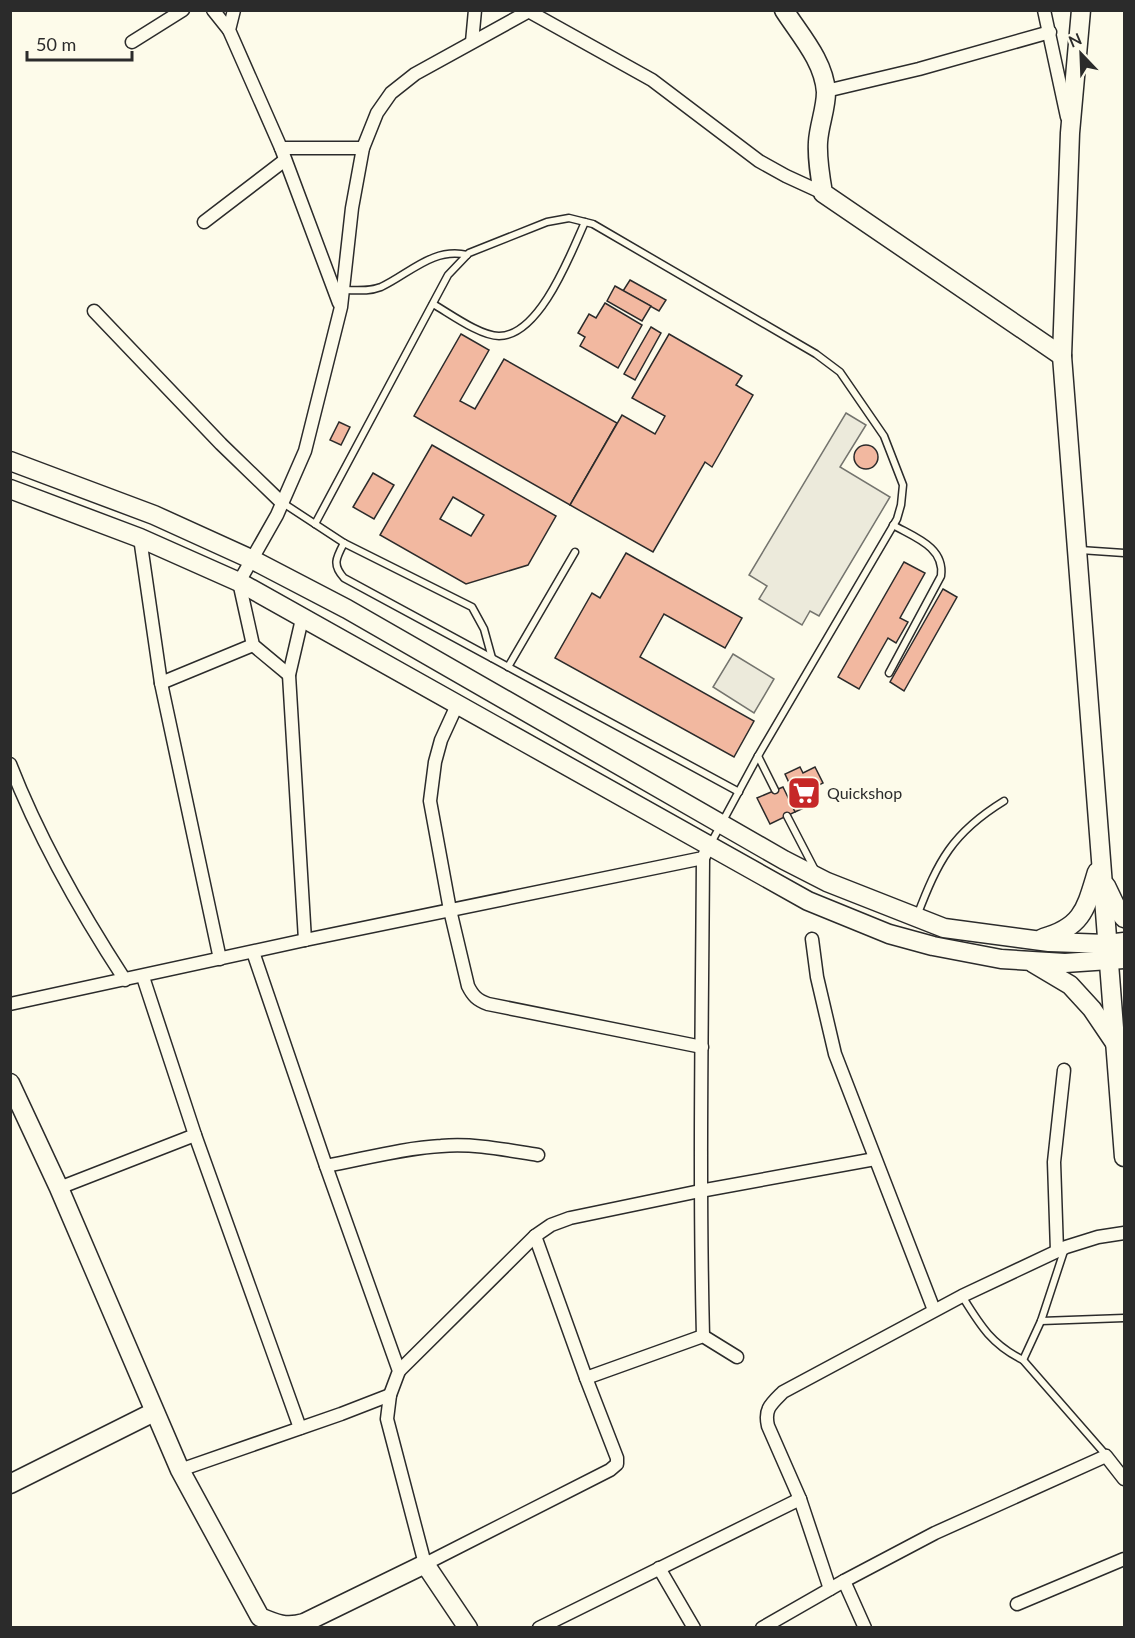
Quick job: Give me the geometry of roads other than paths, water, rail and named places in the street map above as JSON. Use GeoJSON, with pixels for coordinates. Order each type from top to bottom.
{"type":"FeatureCollection","features":[{"type":"Feature","properties":{"kind":"street"},"geometry":{"type":"LineString","coordinates":[[132,42],[183,10]]}},
{"type":"Feature","properties":{"kind":"street"},"geometry":{"type":"LineString","coordinates":[[213,10],[229,30],[283,154],[341,307]]}},
{"type":"Feature","properties":{"kind":"street"},"geometry":{"type":"LineString","coordinates":[[229,30],[234,10]]}},
{"type":"Feature","properties":{"kind":"street"},"geometry":{"type":"LineString","coordinates":[[472,42],[475,10]]}},
{"type":"Feature","properties":{"kind":"street"},"geometry":{"type":"LineString","coordinates":[[784,10],[815,57],[824,79],[826,91],[818,140],[818,163],[823,193]]}},
{"type":"Feature","properties":{"kind":"street"},"geometry":{"type":"LineString","coordinates":[[1044,10],[1070,133]]}},
{"type":"Feature","properties":{"kind":"street"},"geometry":{"type":"LineString","coordinates":[[1082,10],[1070,133],[1062,356],[1101,868],[1116,951],[1116,1044],[1125,1157]]}},
{"type":"Feature","properties":{"kind":"street"},"geometry":{"type":"LineString","coordinates":[[289,675],[253,645],[239,582],[282,503],[305,451],[341,307],[352,208],[363,148],[377,113],[391,93],[415,74],[531,11],[652,81],[759,161],[823,193],[1062,356]]}},
{"type":"Feature","properties":{"kind":"street"},"geometry":{"type":"LineString","coordinates":[[826,91],[919,69],[1050,32]]}},
{"type":"Feature","properties":{"kind":"street"},"geometry":{"type":"LineString","coordinates":[[204,222],[283,154],[363,148]]}},
{"type":"Feature","properties":{"kind":"street"},"geometry":{"type":"LineString","coordinates":[[94,311],[221,444],[282,503]]}},
{"type":"Feature","properties":{"kind":"street"},"geometry":{"type":"LineString","coordinates":[[10,461],[154,515],[253,560],[347,609],[819,878],[944,928],[1116,951]]}},
{"type":"Feature","properties":{"kind":"street"},"geometry":{"type":"LineString","coordinates":[[10,489],[140,538],[239,582],[457,705],[706,852],[808,901],[889,934],[933,946],[1001,958],[1065,963],[1116,951]]}},
{"type":"Feature","properties":{"kind":"street"},"geometry":{"type":"LineString","coordinates":[[140,538],[161,683],[220,959]]}},
{"type":"Feature","properties":{"kind":"street"},"geometry":{"type":"LineString","coordinates":[[302,619],[289,675],[305,940]]}},
{"type":"Feature","properties":{"kind":"street"},"geometry":{"type":"LineString","coordinates":[[161,683],[253,645]]}},
{"type":"Feature","properties":{"kind":"street"},"geometry":{"type":"LineString","coordinates":[[457,705],[441,740],[435,762],[430,801],[450,910],[468,986],[477,999],[488,1004],[702,1047]]}},
{"type":"Feature","properties":{"kind":"street"},"geometry":{"type":"LineString","coordinates":[[10,764],[26,806],[67,886],[125,980]]}},
{"type":"Feature","properties":{"kind":"street"},"geometry":{"type":"LineString","coordinates":[[10,1004],[450,910],[706,852]]}},
{"type":"Feature","properties":{"kind":"street"},"geometry":{"type":"LineString","coordinates":[[703,1336],[700,1191],[706,852]]}},
{"type":"Feature","properties":{"kind":"street"},"geometry":{"type":"LineString","coordinates":[[1101,868],[1110,896],[1125,918]]}},
{"type":"Feature","properties":{"kind":"street"},"geometry":{"type":"LineString","coordinates":[[1036,940],[1061,934],[1078,920],[1088,903],[1101,868]]}},
{"type":"Feature","properties":{"kind":"street"},"geometry":{"type":"LineString","coordinates":[[813,939],[817,977],[835,1054],[913,1250],[934,1310]]}},
{"type":"Feature","properties":{"kind":"street"},"geometry":{"type":"LineString","coordinates":[[254,952],[326,1166],[399,1371]]}},
{"type":"Feature","properties":{"kind":"street"},"geometry":{"type":"LineString","coordinates":[[1030,960],[1070,985],[1092,1009],[1116,1044]]}},
{"type":"Feature","properties":{"kind":"street"},"geometry":{"type":"LineString","coordinates":[[143,977],[195,1135],[300,1428]]}},
{"type":"Feature","properties":{"kind":"street"},"geometry":{"type":"LineString","coordinates":[[1061,1249],[1054,1162],[1064,1070]]}},
{"type":"Feature","properties":{"kind":"street"},"geometry":{"type":"LineString","coordinates":[[10,1083],[59,1188],[180,1470],[261,1622],[291,1626],[304,1623],[615,1467],[617,1458],[535,1236]]}},
{"type":"Feature","properties":{"kind":"street"},"geometry":{"type":"LineString","coordinates":[[59,1188],[195,1135]]}},
{"type":"Feature","properties":{"kind":"street"},"geometry":{"type":"LineString","coordinates":[[326,1166],[442,1145],[471,1145],[538,1155]]}},
{"type":"Feature","properties":{"kind":"street"},"geometry":{"type":"LineString","coordinates":[[468,1628],[424,1564],[387,1419],[390,1395],[399,1371],[535,1236],[551,1225],[570,1218],[700,1191],[875,1158]]}},
{"type":"Feature","properties":{"kind":"street"},"geometry":{"type":"LineString","coordinates":[[830,1589],[800,1499],[768,1426],[766,1415],[771,1405],[783,1392],[962,1296],[1061,1249],[1098,1237],[1125,1233]]}},
{"type":"Feature","properties":{"kind":"street"},"geometry":{"type":"LineString","coordinates":[[703,1336],[737,1357]]}},
{"type":"Feature","properties":{"kind":"street"},"geometry":{"type":"LineString","coordinates":[[586,1378],[703,1336]]}},
{"type":"Feature","properties":{"kind":"street"},"geometry":{"type":"LineString","coordinates":[[180,1470],[390,1395]]}},
{"type":"Feature","properties":{"kind":"street"},"geometry":{"type":"LineString","coordinates":[[10,1484],[154,1412]]}},
{"type":"Feature","properties":{"kind":"street"},"geometry":{"type":"LineString","coordinates":[[762,1628],[935,1533],[1106,1456],[1125,1479]]}},
{"type":"Feature","properties":{"kind":"street"},"geometry":{"type":"LineString","coordinates":[[540,1628],[800,1499]]}},
{"type":"Feature","properties":{"kind":"street"},"geometry":{"type":"LineString","coordinates":[[1017,1604],[1125,1559]]}},
{"type":"Feature","properties":{"kind":"street"},"geometry":{"type":"LineString","coordinates":[[659,1568],[694,1628]]}},
{"type":"Feature","properties":{"kind":"street"},"geometry":{"type":"LineString","coordinates":[[844,1581],[865,1628]]}},
{"type":"Feature","properties":{"kind":"lane"},"geometry":{"type":"LineString","coordinates":[[315,524],[448,275],[467,255],[498,240],[547,222],[569,218],[593,224],[816,354],[840,372],[884,436],[897,466],[903,485],[903,496],[897,519],[758,756],[706,852]]}},
{"type":"Feature","properties":{"kind":"lane"},"geometry":{"type":"LineString","coordinates":[[433,304],[482,332],[499,336],[515,332],[536,315],[555,286],[585,222]]}},
{"type":"Feature","properties":{"kind":"lane"},"geometry":{"type":"LineString","coordinates":[[343,290],[367,291],[381,287],[436,257],[456,252],[467,255]]}},
{"type":"Feature","properties":{"kind":"lane"},"geometry":{"type":"LineString","coordinates":[[282,503],[344,543],[472,607],[484,629],[492,658]]}},
{"type":"Feature","properties":{"kind":"lane"},"geometry":{"type":"LineString","coordinates":[[889,673],[941,576],[943,565],[935,551],[893,525]]}},
{"type":"Feature","properties":{"kind":"lane"},"geometry":{"type":"LineString","coordinates":[[344,543],[335,560],[337,571],[344,578],[739,792]]}},
{"type":"Feature","properties":{"kind":"lane"},"geometry":{"type":"LineString","coordinates":[[1077,550],[1125,553]]}},
{"type":"Feature","properties":{"kind":"lane"},"geometry":{"type":"LineString","coordinates":[[508,667],[575,552]]}},
{"type":"Feature","properties":{"kind":"lane"},"geometry":{"type":"LineString","coordinates":[[758,756],[775,790]]}},
{"type":"Feature","properties":{"kind":"lane"},"geometry":{"type":"LineString","coordinates":[[917,917],[931,880],[944,855],[960,835],[984,814],[1004,801]]}},
{"type":"Feature","properties":{"kind":"lane"},"geometry":{"type":"LineString","coordinates":[[787,816],[819,878]]}},
{"type":"Feature","properties":{"kind":"lane"},"geometry":{"type":"LineString","coordinates":[[1023,1360],[1041,1321],[1061,1249]]}},
{"type":"Feature","properties":{"kind":"lane"},"geometry":{"type":"LineString","coordinates":[[962,1296],[984,1331],[1008,1353],[1023,1360],[1106,1456]]}},
{"type":"Feature","properties":{"kind":"lane"},"geometry":{"type":"LineString","coordinates":[[1041,1321],[1125,1318]]}},
{"type":"Feature","properties":{"kind":"place","name":"Quickshop"},"geometry":{"type":"Point","coordinates":[804,793]}}]}
